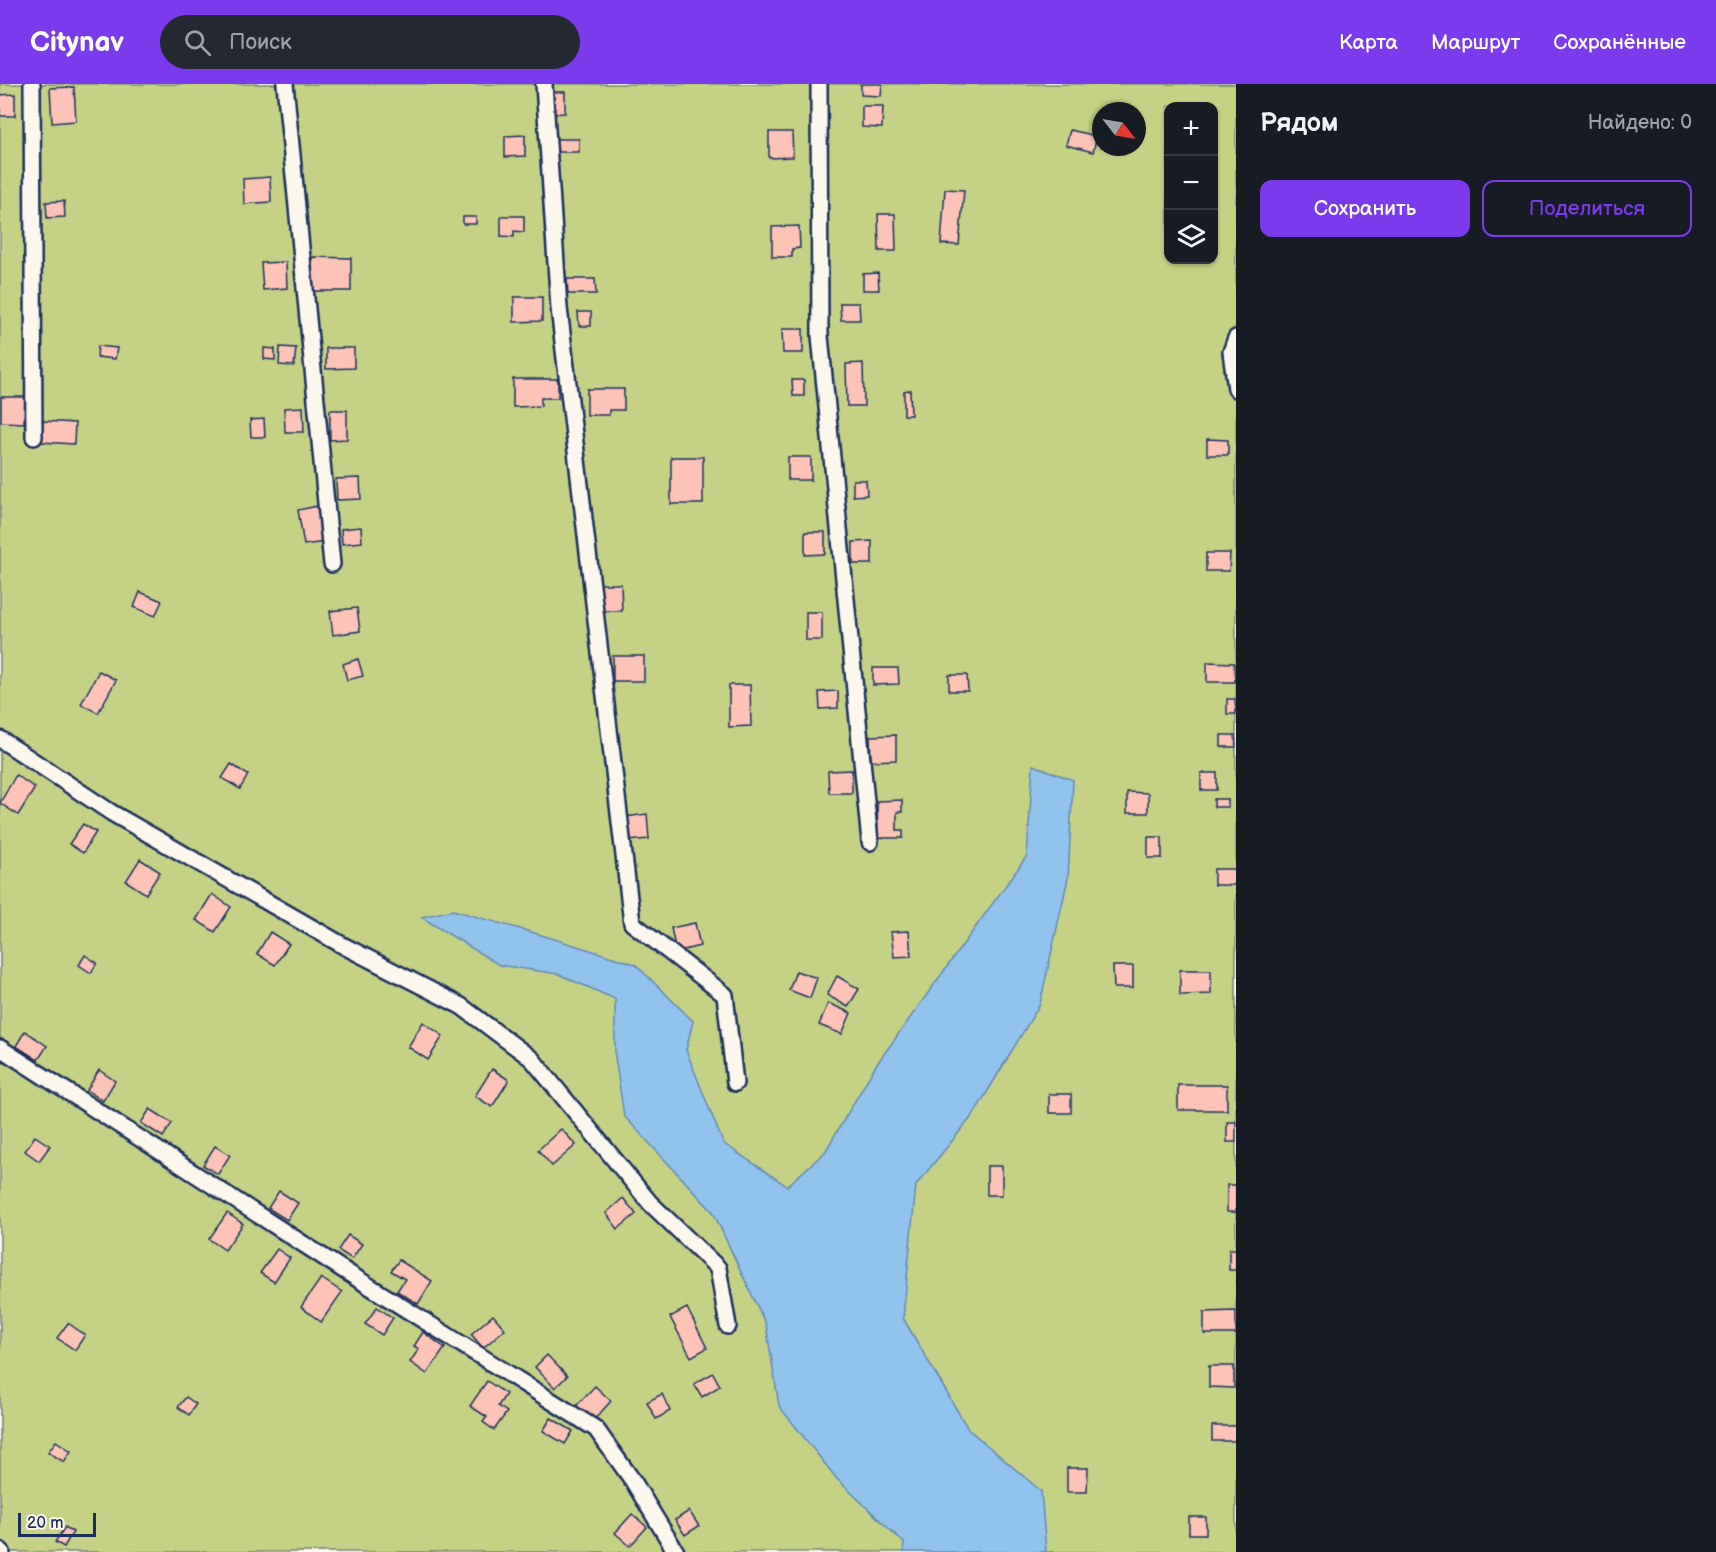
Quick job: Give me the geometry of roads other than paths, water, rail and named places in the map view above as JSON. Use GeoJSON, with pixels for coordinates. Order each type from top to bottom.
{"type":"FeatureCollection","features":[{"type":"Feature","properties":{"kind":"lane"},"geometry":{"type":"LineString","coordinates":[[32,84],[34,437]]}},
{"type":"Feature","properties":{"kind":"lane"},"geometry":{"type":"LineString","coordinates":[[285,84],[332,564]]}},
{"type":"Feature","properties":{"kind":"lane"},"geometry":{"type":"LineString","coordinates":[[544,84],[559,308],[632,923],[725,995],[735,1083]]}},
{"type":"Feature","properties":{"kind":"lane"},"geometry":{"type":"LineString","coordinates":[[819,84],[820,336],[870,842]]}},
{"type":"Feature","properties":{"kind":"lane"},"geometry":{"type":"LineString","coordinates":[[1236,338],[1231,351],[1236,389]]}},
{"type":"Feature","properties":{"kind":"lane"},"geometry":{"type":"LineString","coordinates":[[0,739],[112,813],[344,946],[461,1006],[532,1059],[650,1203],[718,1269],[728,1326]]}},
{"type":"Feature","properties":{"kind":"lane"},"geometry":{"type":"LineString","coordinates":[[0,1048],[303,1245],[596,1429],[633,1481],[676,1552]]}},
{"type":"Feature","properties":{"kind":"water"},"geometry":{"type":"Polygon","coordinates":[[[1033,765],[1073,780],[1068,878],[1040,1004],[974,1114],[916,1185],[903,1318],[968,1429],[1041,1491],[1046,1552],[903,1552],[904,1543],[837,1479],[779,1406],[766,1325],[713,1212],[624,1116],[615,1057],[615,999],[558,974],[499,965],[421,917],[453,910],[635,964],[693,1021],[686,1050],[723,1143],[787,1186],[825,1152],[876,1065],[1027,856],[1033,765]]]}}]}
